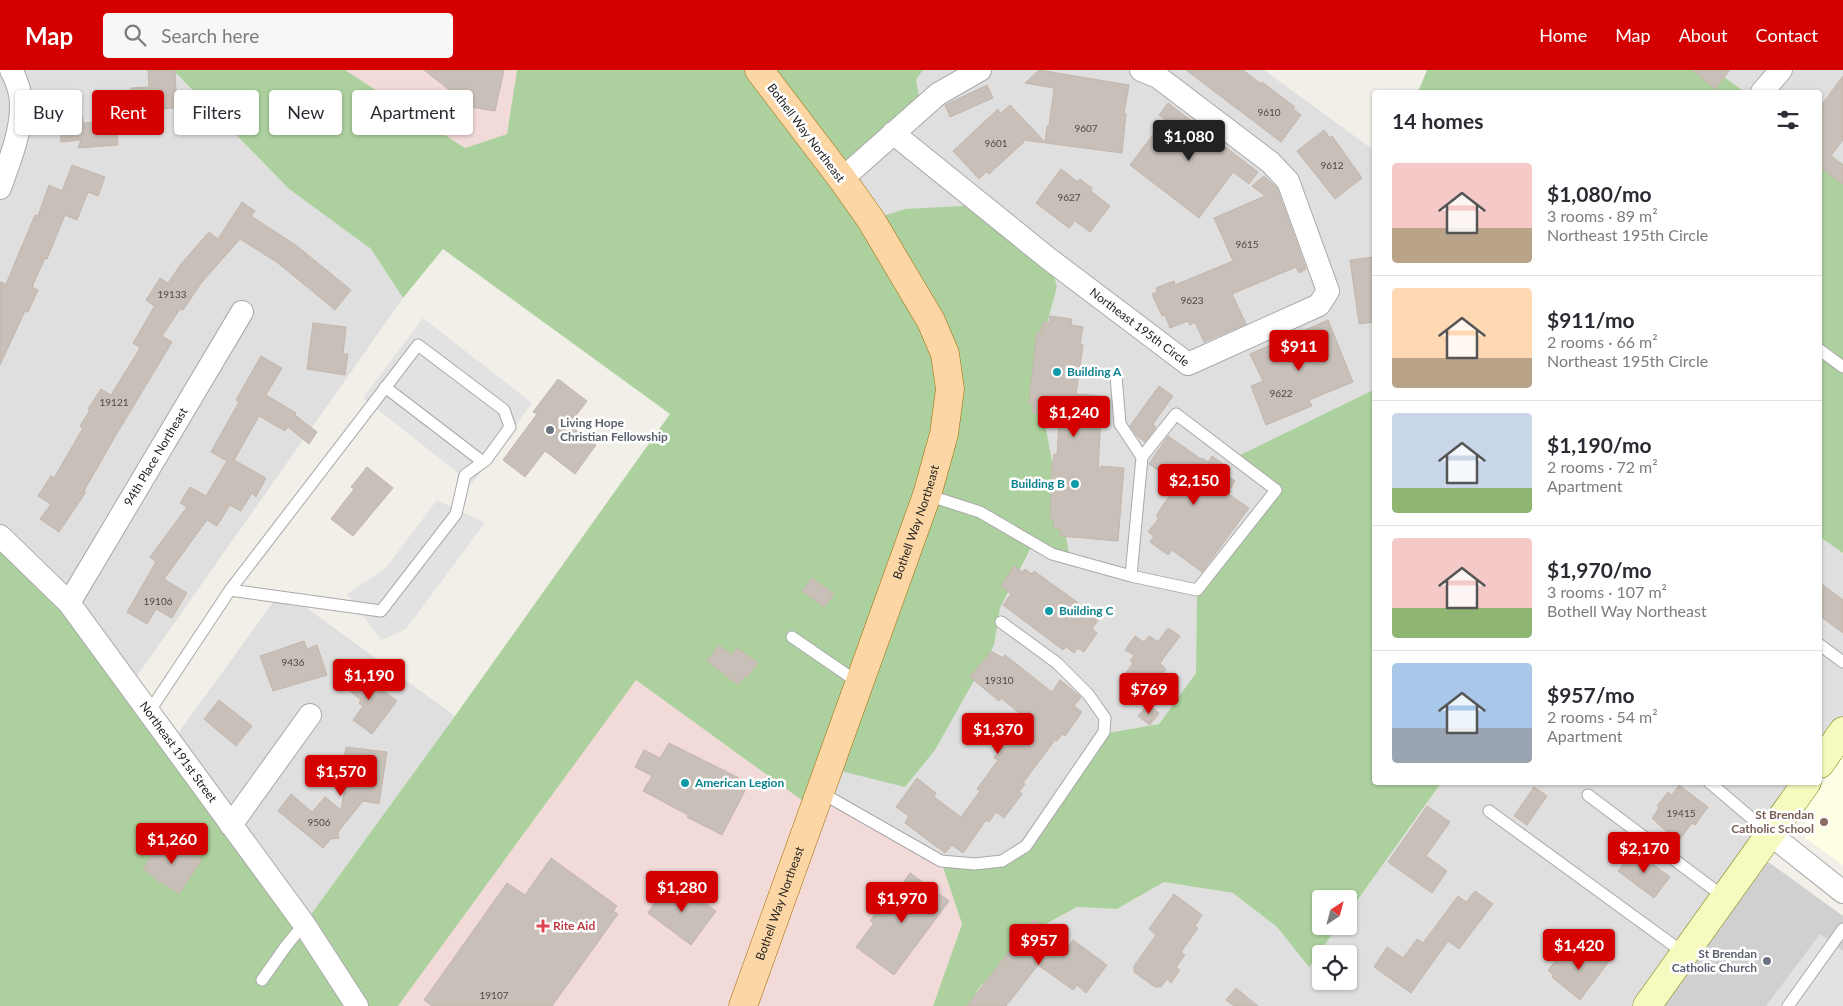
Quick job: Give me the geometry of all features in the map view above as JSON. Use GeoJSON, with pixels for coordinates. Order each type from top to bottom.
{"type":"FeatureCollection","features":[{"type":"Feature","properties":{"kind":"main road","name":"Bothell Way Northeast"},"geometry":{"type":"LineString","coordinates":[[743,1006],[927,494],[944,434],[950,389],[945,354],[931,322],[870,220],[842,179],[759,70]]}},
{"type":"Feature","properties":{"kind":"street"},"geometry":{"type":"LineString","coordinates":[[0,188],[13,151],[22,107],[16,78],[12,70]]}},
{"type":"Feature","properties":{"kind":"street"},"geometry":{"type":"LineString","coordinates":[[842,179],[938,94],[980,70]]}},
{"type":"Feature","properties":{"kind":"street","name":"Northeast 195th Circle"},"geometry":{"type":"LineString","coordinates":[[893,133],[1049,259],[1188,364],[1319,305],[1328,291],[1288,181],[1263,156],[1158,77],[1141,70]]}},
{"type":"Feature","properties":{"kind":"street"},"geometry":{"type":"LineString","coordinates":[[1764,90],[1781,70]]}},
{"type":"Feature","properties":{"kind":"street","name":"94th Place Northeast"},"geometry":{"type":"LineString","coordinates":[[69,603],[242,312]]}},
{"type":"Feature","properties":{"kind":"street","name":"Northeast 191st Street"},"geometry":{"type":"LineString","coordinates":[[0,536],[69,603],[304,924],[357,1006]]}},
{"type":"Feature","properties":{"kind":"street"},"geometry":{"type":"LineString","coordinates":[[231,825],[310,715]]}},
{"type":"Feature","properties":{"kind":"street"},"geometry":{"type":"LineString","coordinates":[[1822,761],[1843,732]]}},
{"type":"Feature","properties":{"kind":"street"},"geometry":{"type":"LineString","coordinates":[[1647,1006],[1805,785]]}},
{"type":"Feature","properties":{"kind":"street"},"geometry":{"type":"LineString","coordinates":[[1770,834],[1843,892]]}},
{"type":"Feature","properties":{"kind":"lane"},"geometry":{"type":"LineString","coordinates":[[149,712],[230,590],[418,344],[504,410],[510,427],[483,462],[465,475],[456,514],[381,612],[230,590]]}},
{"type":"Feature","properties":{"kind":"lane"},"geometry":{"type":"LineString","coordinates":[[1822,351],[1843,367]]}},
{"type":"Feature","properties":{"kind":"lane"},"geometry":{"type":"LineString","coordinates":[[1116,376],[1120,424],[1142,457]]}},
{"type":"Feature","properties":{"kind":"lane"},"geometry":{"type":"LineString","coordinates":[[386,388],[483,462]]}},
{"type":"Feature","properties":{"kind":"lane"},"geometry":{"type":"LineString","coordinates":[[927,494],[980,512],[1052,554],[1131,576],[1198,590],[1276,490],[1176,414],[1142,457],[1131,576]]}},
{"type":"Feature","properties":{"kind":"lane"},"geometry":{"type":"LineString","coordinates":[[820,792],[941,861],[975,864],[1002,861],[1026,846],[1104,732],[1105,718],[1088,694],[1057,663],[1001,622]]}},
{"type":"Feature","properties":{"kind":"lane"},"geometry":{"type":"LineString","coordinates":[[792,637],[859,683]]}},
{"type":"Feature","properties":{"kind":"lane"},"geometry":{"type":"LineString","coordinates":[[1822,646],[1843,662]]}},
{"type":"Feature","properties":{"kind":"lane"},"geometry":{"type":"LineString","coordinates":[[1713,785],[1770,834]]}},
{"type":"Feature","properties":{"kind":"lane"},"geometry":{"type":"LineString","coordinates":[[1588,795],[1724,897]]}},
{"type":"Feature","properties":{"kind":"lane"},"geometry":{"type":"LineString","coordinates":[[1489,811],[1684,953]]}},
{"type":"Feature","properties":{"kind":"lane"},"geometry":{"type":"LineString","coordinates":[[262,980],[304,924]]}},
{"type":"Feature","properties":{"kind":"lane"},"geometry":{"type":"LineString","coordinates":[[1788,1006],[1843,929]]}},
{"type":"Feature","properties":{"kind":"shaded area"},"geometry":{"type":"Polygon","coordinates":[[[0,70],[173,70],[192,90],[174,90],[174,135],[236,135],[289,189],[371,249],[403,298],[130,686],[0,536],[0,70]]]}},
{"type":"Feature","properties":{"kind":"shaded area"},"geometry":{"type":"Polygon","coordinates":[[[345,70],[517,70],[507,134],[465,148],[445,135],[473,135],[473,90],[376,90],[345,70]]]}},
{"type":"Feature","properties":{"kind":"shaded area"},"geometry":{"type":"Polygon","coordinates":[[[923,70],[1264,70],[1372,149],[1372,390],[1235,458],[1276,490],[1197,590],[1196,673],[1159,724],[1108,733],[1026,846],[1002,861],[941,861],[820,792],[829,768],[994,645],[1000,608],[1034,544],[1044,418],[1030,386],[1057,287],[871,220],[842,179],[923,70]]]}},
{"type":"Feature","properties":{"kind":"shaded area"},"geometry":{"type":"Polygon","coordinates":[[[1714,70],[1843,70],[1843,164],[1822,148],[1822,90],[1742,90],[1714,70]]]}},
{"type":"Feature","properties":{"kind":"shaded area"},"geometry":{"type":"Polygon","coordinates":[[[423,318],[532,403],[472,484],[363,398],[423,318]]]}},
{"type":"Feature","properties":{"kind":"shaded area"},"geometry":{"type":"Polygon","coordinates":[[[437,500],[485,523],[406,629],[381,640],[347,594],[385,569],[437,500]]]}},
{"type":"Feature","properties":{"kind":"shaded area"},"geometry":{"type":"Polygon","coordinates":[[[1822,538],[1843,553],[1843,732],[1822,761],[1822,538]]]}},
{"type":"Feature","properties":{"kind":"shaded area"},"geometry":{"type":"Polygon","coordinates":[[[282,590],[455,716],[304,924],[171,743],[282,590]]]}},
{"type":"Feature","properties":{"kind":"shaded area"},"geometry":{"type":"Polygon","coordinates":[[[636,679],[814,809],[820,792],[941,861],[962,924],[933,1006],[398,1006],[636,679]]]}},
{"type":"Feature","properties":{"kind":"shaded area","name":"St Brendan Catholic School"},"geometry":{"type":"Polygon","coordinates":[[[1843,754],[1843,865],[1805,838],[1806,806],[1843,754]]]}},
{"type":"Feature","properties":{"kind":"shaded area"},"geometry":{"type":"Polygon","coordinates":[[[1440,785],[1806,785],[1647,1006],[968,1006],[979,988],[1033,931],[1077,907],[1117,909],[1164,882],[1233,893],[1277,927],[1309,967],[1312,963],[1312,990],[1357,990],[1357,945],[1325,945],[1332,935],[1358,935],[1358,899],[1440,785]]]}},
{"type":"Feature","properties":{"kind":"shaded area","name":"St Brendan Catholic Church"},"geometry":{"type":"Polygon","coordinates":[[[1764,859],[1843,916],[1843,1006],[1660,1006],[1764,859]]]}},
{"type":"Feature","properties":{"kind":"shaded area"},"geometry":{"type":"Polygon","coordinates":[[[1820,934],[1843,951],[1843,1006],[1766,1006],[1820,934]]]}},
{"type":"Feature","properties":{"kind":"green space"},"geometry":{"type":"Polygon","coordinates":[[[173,70],[345,70],[376,90],[352,90],[352,135],[445,135],[465,148],[507,134],[517,70],[923,70],[916,80],[921,109],[842,179],[871,220],[905,209],[981,205],[1049,259],[1057,287],[1030,386],[1044,418],[1070,559],[1033,544],[1000,608],[994,645],[935,750],[905,787],[829,768],[814,809],[636,680],[398,1006],[0,1006],[0,536],[69,603],[304,924],[670,414],[443,249],[403,298],[371,249],[289,189],[236,135],[259,135],[259,90],[192,90],[173,70]]]}},
{"type":"Feature","properties":{"kind":"green space"},"geometry":{"type":"Polygon","coordinates":[[[1427,70],[1714,70],[1742,90],[1419,90],[1427,70]]]}},
{"type":"Feature","properties":{"kind":"green space"},"geometry":{"type":"Polygon","coordinates":[[[1822,148],[1843,164],[1843,553],[1822,538],[1822,148]]]}},
{"type":"Feature","properties":{"kind":"green space"},"geometry":{"type":"Polygon","coordinates":[[[1372,390],[1372,785],[1440,785],[1358,899],[1358,890],[1312,890],[1312,935],[1332,935],[1325,945],[1312,945],[1312,963],[1309,967],[1277,927],[1233,893],[1164,882],[1117,909],[1077,907],[1033,931],[979,988],[968,1006],[933,1006],[962,924],[941,861],[1002,861],[1026,846],[1108,733],[1159,724],[1196,673],[1197,590],[1276,490],[1234,458],[1372,390]]]}},
{"type":"Feature","properties":{"kind":"building"},"geometry":{"type":"Polygon","coordinates":[[[148,70],[175,70],[176,90],[174,90],[174,108],[164,109],[164,90],[131,90],[131,88],[149,87],[148,70]]]}},
{"type":"Feature","properties":{"kind":"building"},"geometry":{"type":"Polygon","coordinates":[[[424,70],[504,70],[495,111],[473,107],[473,90],[449,90],[424,70]]]}},
{"type":"Feature","properties":{"kind":"building"},"geometry":{"type":"Polygon","coordinates":[[[1039,70],[1129,85],[1124,113],[1126,114],[1122,153],[1023,140],[1024,142],[989,174],[986,172],[979,179],[953,151],[998,109],[1000,114],[1010,105],[1045,142],[1054,88],[1025,83],[1039,70]]]}},
{"type":"Feature","properties":{"kind":"building"},"geometry":{"type":"Polygon","coordinates":[[[1186,70],[1243,70],[1295,107],[1293,109],[1301,115],[1281,142],[1186,70]]]}},
{"type":"Feature","properties":{"kind":"building"},"geometry":{"type":"Polygon","coordinates":[[[1692,70],[1730,70],[1715,89],[1692,70]]]}},
{"type":"Feature","properties":{"kind":"building"},"geometry":{"type":"Polygon","coordinates":[[[1843,76],[1843,140],[1831,156],[1843,165],[1843,184],[1822,169],[1822,104],[1843,76]]]}},
{"type":"Feature","properties":{"kind":"building"},"geometry":{"type":"Polygon","coordinates":[[[987,85],[993,98],[950,117],[945,105],[987,85]]]}},
{"type":"Feature","properties":{"kind":"building"},"geometry":{"type":"Polygon","coordinates":[[[1168,103],[1258,172],[1249,184],[1233,172],[1199,218],[1130,165],[1165,119],[1159,115],[1168,103]]]}},
{"type":"Feature","properties":{"kind":"building"},"geometry":{"type":"Polygon","coordinates":[[[82,115],[83,123],[92,122],[92,135],[117,135],[118,145],[78,148],[81,140],[61,142],[60,135],[82,135],[82,115]]]}},
{"type":"Feature","properties":{"kind":"building"},"geometry":{"type":"Polygon","coordinates":[[[1324,130],[1330,138],[1332,136],[1362,178],[1335,199],[1297,151],[1324,130]]]}},
{"type":"Feature","properties":{"kind":"building"},"geometry":{"type":"Polygon","coordinates":[[[72,165],[105,177],[98,196],[88,192],[77,220],[65,215],[47,259],[45,258],[32,287],[38,290],[28,312],[25,311],[0,365],[0,282],[6,284],[35,215],[38,216],[49,185],[62,191],[72,165]]]}},
{"type":"Feature","properties":{"kind":"building"},"geometry":{"type":"Polygon","coordinates":[[[1061,169],[1078,182],[1080,179],[1092,188],[1091,191],[1110,206],[1090,232],[1075,221],[1069,228],[1036,203],[1061,169]]]}},
{"type":"Feature","properties":{"kind":"building"},"geometry":{"type":"Polygon","coordinates":[[[1264,176],[1277,188],[1306,269],[1299,273],[1296,267],[1232,294],[1246,324],[1204,342],[1195,322],[1190,325],[1188,321],[1170,328],[1165,315],[1162,316],[1152,294],[1157,292],[1156,288],[1174,281],[1175,285],[1233,261],[1214,218],[1265,196],[1252,186],[1264,176]]]}},
{"type":"Feature","properties":{"kind":"building"},"geometry":{"type":"Polygon","coordinates":[[[242,202],[255,211],[251,216],[297,246],[351,290],[335,310],[278,263],[240,239],[202,282],[183,310],[180,309],[162,336],[172,342],[116,435],[84,491],[86,492],[59,532],[40,519],[51,504],[38,496],[51,476],[54,478],[83,428],[80,426],[101,389],[111,395],[140,348],[133,343],[154,307],[146,300],[160,278],[168,283],[181,264],[209,232],[218,239],[242,202]]]}},
{"type":"Feature","properties":{"kind":"building"},"geometry":{"type":"Polygon","coordinates":[[[1372,257],[1372,322],[1359,324],[1350,260],[1372,257]]]}},
{"type":"Feature","properties":{"kind":"building"},"geometry":{"type":"Polygon","coordinates":[[[1050,316],[1072,319],[1071,325],[1083,327],[1080,344],[1083,345],[1076,394],[1102,396],[1098,472],[1101,466],[1124,468],[1118,541],[1060,536],[1060,529],[1053,528],[1054,519],[1050,519],[1052,462],[1054,454],[1057,455],[1059,424],[1038,421],[1039,414],[1032,413],[1033,404],[1029,403],[1037,331],[1041,332],[1043,322],[1049,323],[1050,316]]]}},
{"type":"Feature","properties":{"kind":"building"},"geometry":{"type":"Polygon","coordinates":[[[1328,320],[1353,382],[1309,400],[1312,406],[1266,425],[1251,386],[1263,381],[1250,354],[1328,320]]]}},
{"type":"Feature","properties":{"kind":"building"},"geometry":{"type":"Polygon","coordinates":[[[313,323],[346,327],[343,354],[348,354],[345,375],[307,369],[313,323]]]}},
{"type":"Feature","properties":{"kind":"building"},"geometry":{"type":"Polygon","coordinates":[[[261,356],[282,368],[266,395],[296,413],[295,415],[317,432],[309,444],[288,427],[285,431],[259,416],[234,460],[266,478],[256,497],[252,493],[241,511],[230,505],[217,526],[207,520],[164,579],[187,593],[172,618],[156,609],[147,624],[127,612],[156,562],[150,557],[187,507],[180,503],[190,487],[206,496],[227,461],[211,452],[239,402],[236,400],[261,356]]]}},
{"type":"Feature","properties":{"kind":"building","name":"Living Hope Christian Fellowship"},"geometry":{"type":"Polygon","coordinates":[[[558,379],[587,401],[569,425],[596,445],[575,474],[545,451],[525,477],[503,460],[537,414],[533,412],[558,379]]]}},
{"type":"Feature","properties":{"kind":"building"},"geometry":{"type":"Polygon","coordinates":[[[1159,386],[1173,396],[1153,424],[1156,427],[1145,442],[1137,436],[1130,426],[1159,386]]]}},
{"type":"Feature","properties":{"kind":"building"},"geometry":{"type":"Polygon","coordinates":[[[1168,436],[1201,459],[1208,462],[1212,456],[1230,469],[1226,475],[1235,481],[1227,493],[1249,508],[1202,572],[1172,550],[1168,555],[1150,542],[1154,536],[1148,532],[1159,518],[1156,516],[1177,484],[1149,464],[1168,436]]]}},
{"type":"Feature","properties":{"kind":"building"},"geometry":{"type":"Polygon","coordinates":[[[367,467],[393,488],[353,536],[331,519],[354,489],[351,487],[367,467]]]}},
{"type":"Feature","properties":{"kind":"building","name":"Building C"},"geometry":{"type":"Polygon","coordinates":[[[1014,566],[1023,572],[1025,569],[1032,574],[1034,571],[1084,607],[1083,609],[1098,620],[1092,629],[1097,633],[1084,652],[1078,648],[1074,653],[1066,647],[1063,650],[1003,605],[1011,594],[1001,586],[1014,566]]]}},
{"type":"Feature","properties":{"kind":"building"},"geometry":{"type":"Polygon","coordinates":[[[812,578],[834,594],[824,607],[802,591],[812,578]]]}},
{"type":"Feature","properties":{"kind":"building"},"geometry":{"type":"Polygon","coordinates":[[[1822,584],[1843,600],[1843,633],[1822,617],[1822,584]]]}},
{"type":"Feature","properties":{"kind":"building"},"geometry":{"type":"Polygon","coordinates":[[[1168,628],[1180,636],[1160,663],[1166,669],[1147,696],[1125,681],[1127,678],[1124,676],[1133,663],[1130,661],[1134,655],[1125,650],[1135,636],[1144,642],[1149,636],[1158,642],[1168,628]]]}},
{"type":"Feature","properties":{"kind":"building"},"geometry":{"type":"Polygon","coordinates":[[[304,641],[307,649],[317,645],[327,675],[273,691],[260,656],[304,641]]]}},
{"type":"Feature","properties":{"kind":"building"},"geometry":{"type":"Polygon","coordinates":[[[719,645],[732,655],[737,648],[758,663],[738,685],[707,661],[719,645]]]}},
{"type":"Feature","properties":{"kind":"building"},"geometry":{"type":"Polygon","coordinates":[[[991,651],[1003,658],[1005,655],[1052,692],[1060,680],[1081,697],[1074,706],[1082,712],[1065,736],[1062,734],[1057,741],[1055,740],[1023,783],[1025,784],[1019,792],[1022,794],[1004,818],[996,812],[989,822],[986,820],[963,853],[952,845],[945,853],[905,823],[909,816],[896,807],[917,778],[936,793],[934,797],[961,817],[980,791],[977,789],[998,760],[994,758],[1024,717],[1001,698],[999,701],[970,677],[991,651]]]}},
{"type":"Feature","properties":{"kind":"building"},"geometry":{"type":"Polygon","coordinates":[[[352,668],[397,701],[372,734],[353,720],[363,706],[359,703],[361,700],[341,684],[352,668]]]}},
{"type":"Feature","properties":{"kind":"building"},"geometry":{"type":"Polygon","coordinates":[[[219,700],[252,726],[236,746],[204,719],[219,700]]]}},
{"type":"Feature","properties":{"kind":"building"},"geometry":{"type":"Polygon","coordinates":[[[1148,704],[1159,713],[1150,725],[1138,716],[1148,704]]]}},
{"type":"Feature","properties":{"kind":"building","name":"American Legion"},"geometry":{"type":"Polygon","coordinates":[[[669,743],[749,783],[722,835],[643,791],[652,776],[635,767],[644,750],[660,758],[669,743]]]}},
{"type":"Feature","properties":{"kind":"building"},"geometry":{"type":"Polygon","coordinates":[[[346,747],[387,752],[379,804],[363,801],[338,832],[339,838],[331,839],[323,848],[278,811],[291,794],[312,812],[325,797],[341,810],[348,770],[342,769],[346,747]]]}},
{"type":"Feature","properties":{"kind":"building"},"geometry":{"type":"Polygon","coordinates":[[[1679,785],[1708,807],[1695,825],[1692,823],[1680,839],[1672,832],[1670,835],[1652,818],[1659,808],[1657,806],[1668,792],[1672,795],[1679,785]]]}},
{"type":"Feature","properties":{"kind":"building"},"geometry":{"type":"Polygon","coordinates":[[[1534,787],[1547,796],[1527,825],[1514,816],[1534,787]]]}},
{"type":"Feature","properties":{"kind":"building"},"geometry":{"type":"Polygon","coordinates":[[[1427,806],[1450,822],[1426,856],[1447,871],[1432,893],[1388,862],[1427,806]]]}},
{"type":"Feature","properties":{"kind":"building"},"geometry":{"type":"Polygon","coordinates":[[[165,836],[202,860],[179,894],[163,883],[160,883],[143,868],[165,836]]]}},
{"type":"Feature","properties":{"kind":"building"},"geometry":{"type":"Polygon","coordinates":[[[1634,850],[1670,877],[1654,898],[1618,871],[1634,850]]]}},
{"type":"Feature","properties":{"kind":"building","name":"Rite Aid"},"geometry":{"type":"Polygon","coordinates":[[[551,858],[617,906],[613,911],[618,914],[552,1006],[432,1006],[424,1000],[507,883],[525,895],[551,858]]]}},
{"type":"Feature","properties":{"kind":"building"},"geometry":{"type":"Polygon","coordinates":[[[910,873],[949,901],[894,975],[856,947],[874,923],[870,921],[889,895],[893,897],[910,873]]]}},
{"type":"Feature","properties":{"kind":"building"},"geometry":{"type":"Polygon","coordinates":[[[675,881],[716,911],[691,945],[648,913],[656,901],[659,903],[675,881]]]}},
{"type":"Feature","properties":{"kind":"building"},"geometry":{"type":"Polygon","coordinates":[[[1475,891],[1493,904],[1459,949],[1448,941],[1411,993],[1374,967],[1387,947],[1403,958],[1417,939],[1423,943],[1458,896],[1466,902],[1475,891]]]}},
{"type":"Feature","properties":{"kind":"building"},"geometry":{"type":"Polygon","coordinates":[[[1174,894],[1202,915],[1195,926],[1198,928],[1181,952],[1185,955],[1176,967],[1180,970],[1171,983],[1167,979],[1161,987],[1155,987],[1134,972],[1134,966],[1156,935],[1149,929],[1174,894]]]}},
{"type":"Feature","properties":{"kind":"building"},"geometry":{"type":"Polygon","coordinates":[[[1034,919],[1069,945],[1073,940],[1107,965],[1086,993],[1077,985],[1073,990],[1038,965],[1006,1006],[967,1006],[1034,919]]]}},
{"type":"Feature","properties":{"kind":"building"},"geometry":{"type":"Polygon","coordinates":[[[1592,945],[1610,960],[1580,1000],[1552,977],[1553,975],[1548,970],[1558,958],[1564,963],[1571,954],[1579,961],[1592,945]]]}},
{"type":"Feature","properties":{"kind":"building"},"geometry":{"type":"Polygon","coordinates":[[[1236,988],[1258,1006],[1234,1006],[1226,1000],[1236,988]]]}},
{"type":"Feature","properties":{"kind":"place","name":"Building A"},"geometry":{"type":"Point","coordinates":[1057,372]}},
{"type":"Feature","properties":{"kind":"place","name":"Living Hope Christian Fellowship"},"geometry":{"type":"Point","coordinates":[550,430]}},
{"type":"Feature","properties":{"kind":"place","name":"Building B"},"geometry":{"type":"Point","coordinates":[1075,484]}},
{"type":"Feature","properties":{"kind":"place","name":"Building C"},"geometry":{"type":"Point","coordinates":[1049,611]}},
{"type":"Feature","properties":{"kind":"place","name":"American Legion"},"geometry":{"type":"Point","coordinates":[685,783]}},
{"type":"Feature","properties":{"kind":"place","name":"St Brendan Catholic School"},"geometry":{"type":"Point","coordinates":[1824,822]}},
{"type":"Feature","properties":{"kind":"place","name":"Rite Aid"},"geometry":{"type":"Point","coordinates":[543,926]}},
{"type":"Feature","properties":{"kind":"place","name":"St Brendan Catholic Church"},"geometry":{"type":"Point","coordinates":[1767,961]}}]}
